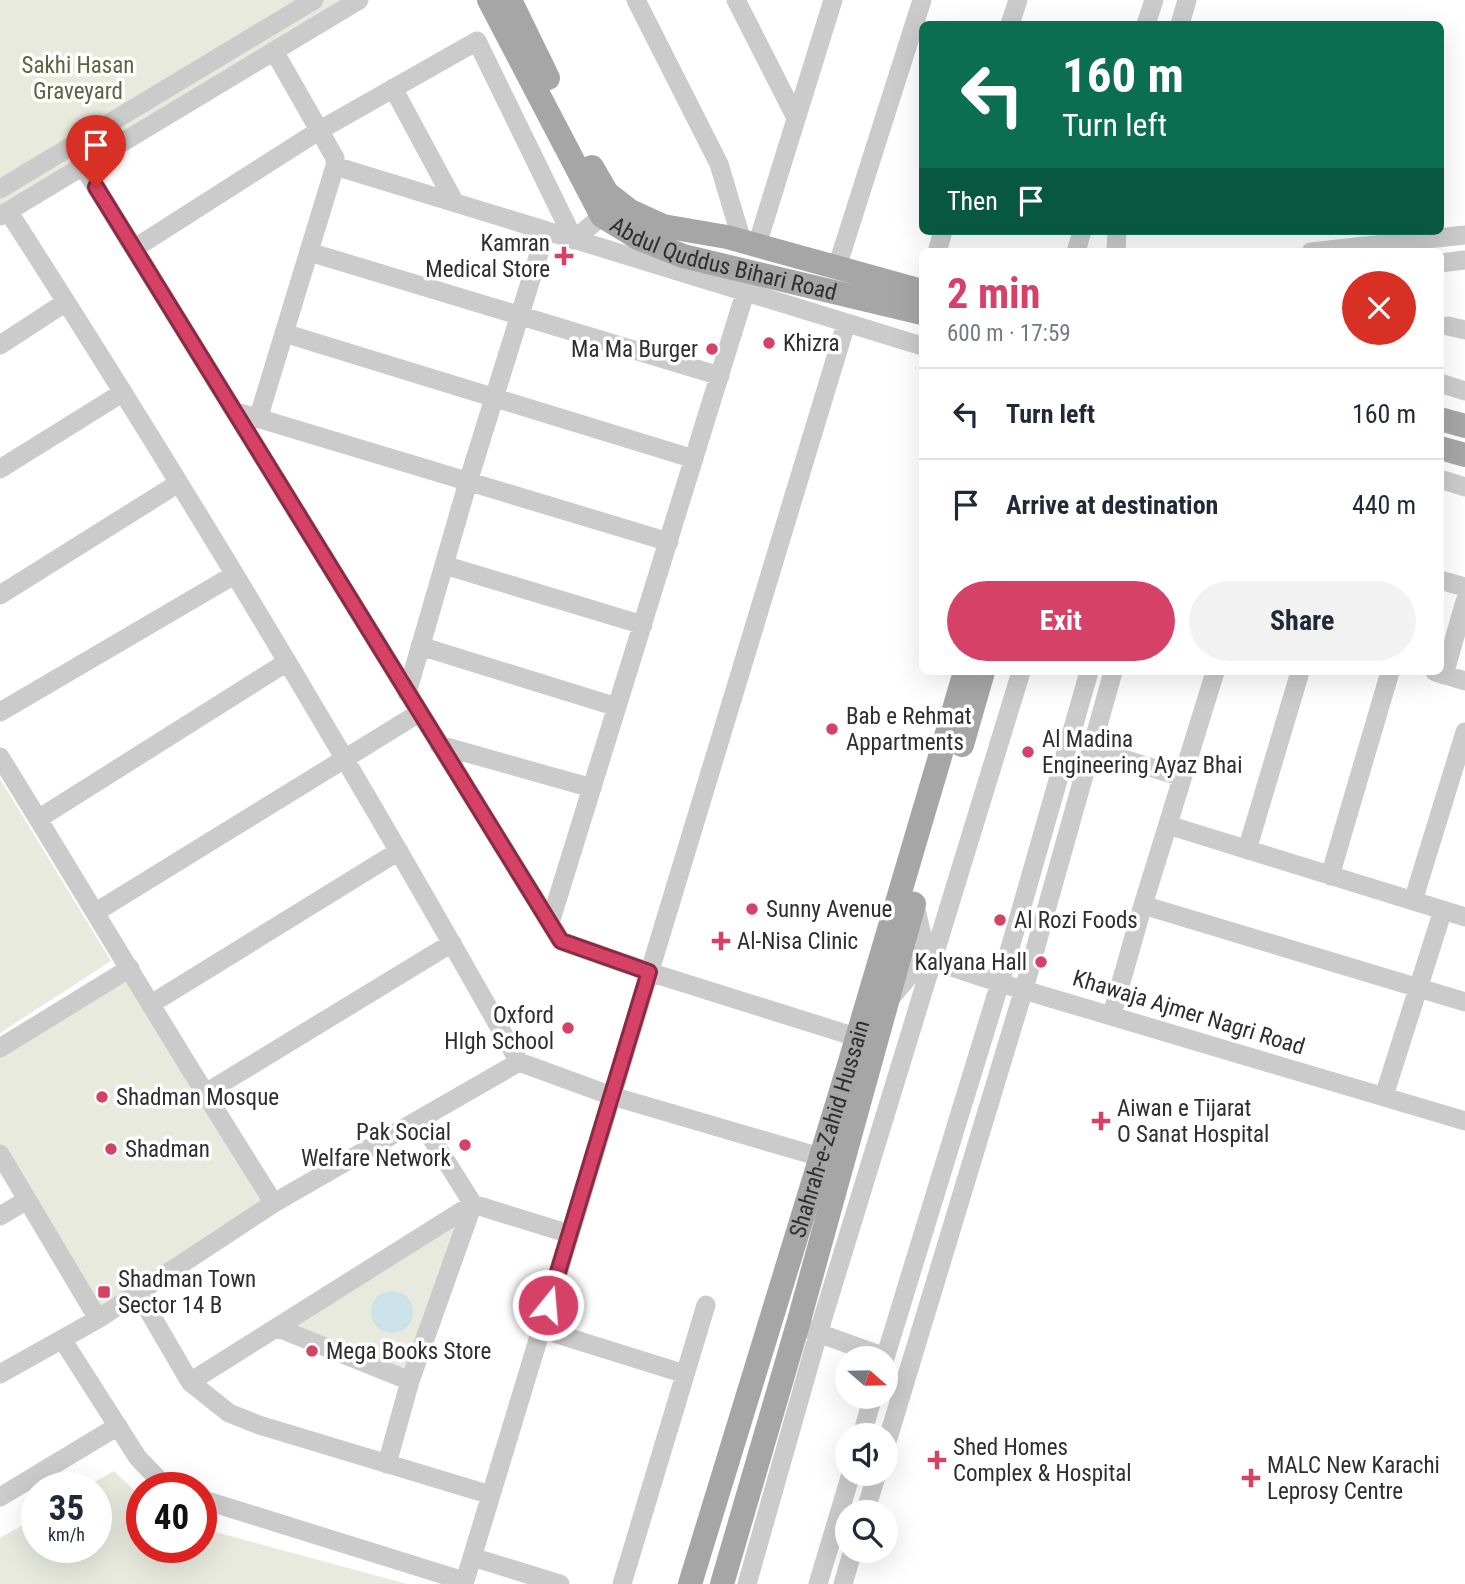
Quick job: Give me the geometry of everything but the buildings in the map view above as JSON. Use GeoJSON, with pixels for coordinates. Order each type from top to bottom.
{"type":"FeatureCollection","features":[{"type":"Feature","properties":{"kind":"main road","name":"Abdul Quddus Bihari Road"},"geometry":{"type":"LineString","coordinates":[[489,0],[610,209],[638,238],[683,256],[919,312]]}},
{"type":"Feature","properties":{"kind":"main road","name":"Abdul Quddus Bihari Road"},"geometry":{"type":"LineString","coordinates":[[510,0],[587,158],[607,193],[610,209]]}},
{"type":"Feature","properties":{"kind":"main road","name":"Abdul Quddus Bihari Road"},"geometry":{"type":"LineString","coordinates":[[610,209],[630,211],[663,226],[749,243],[919,290]]}},
{"type":"Feature","properties":{"kind":"main road"},"geometry":{"type":"LineString","coordinates":[[1444,420],[1465,426]]}},
{"type":"Feature","properties":{"kind":"main road"},"geometry":{"type":"LineString","coordinates":[[1444,449],[1465,455]]}},
{"type":"Feature","properties":{"kind":"main road","name":"Shahrah-e-Zahid Hussain"},"geometry":{"type":"LineString","coordinates":[[690,1584],[849,1065],[964,675]]}},
{"type":"Feature","properties":{"kind":"main road","name":"Shahrah-e-Zahid Hussain"},"geometry":{"type":"LineString","coordinates":[[734,1581],[808,1329],[900,950],[983,675]]}},
{"type":"Feature","properties":{"kind":"street"},"geometry":{"type":"LineString","coordinates":[[0,189],[313,0]]}},
{"type":"Feature","properties":{"kind":"street"},"geometry":{"type":"LineString","coordinates":[[359,0],[4,214],[66,302],[346,758],[519,1062],[612,1096],[820,1157]]}},
{"type":"Feature","properties":{"kind":"street"},"geometry":{"type":"LineString","coordinates":[[636,0],[719,164],[749,243]]}},
{"type":"Feature","properties":{"kind":"street"},"geometry":{"type":"LineString","coordinates":[[736,0],[796,118]]}},
{"type":"Feature","properties":{"kind":"street"},"geometry":{"type":"LineString","coordinates":[[749,243],[796,118],[833,0]]}},
{"type":"Feature","properties":{"kind":"street"},"geometry":{"type":"LineString","coordinates":[[837,267],[922,0]]}},
{"type":"Feature","properties":{"kind":"street"},"geometry":{"type":"LineString","coordinates":[[1011,21],[1018,0]]}},
{"type":"Feature","properties":{"kind":"street"},"geometry":{"type":"LineString","coordinates":[[1147,21],[1154,0]]}},
{"type":"Feature","properties":{"kind":"street"},"geometry":{"type":"LineString","coordinates":[[1181,21],[1187,0]]}},
{"type":"Feature","properties":{"kind":"street"},"geometry":{"type":"LineString","coordinates":[[135,248],[320,130],[477,41],[573,240]]}},
{"type":"Feature","properties":{"kind":"street"},"geometry":{"type":"LineString","coordinates":[[258,419],[335,166],[335,158],[274,51]]}},
{"type":"Feature","properties":{"kind":"street"},"geometry":{"type":"LineString","coordinates":[[393,88],[455,203]]}},
{"type":"Feature","properties":{"kind":"street"},"geometry":{"type":"LineString","coordinates":[[83,166],[561,941],[649,972],[856,1037]]}},
{"type":"Feature","properties":{"kind":"street"},"geometry":{"type":"LineString","coordinates":[[335,166],[919,345]]}},
{"type":"Feature","properties":{"kind":"street"},"geometry":{"type":"LineString","coordinates":[[573,240],[610,209]]}},
{"type":"Feature","properties":{"kind":"street"},"geometry":{"type":"LineString","coordinates":[[407,693],[468,482],[546,231]]}},
{"type":"Feature","properties":{"kind":"street"},"geometry":{"type":"LineString","coordinates":[[1345,248],[1465,234]]}},
{"type":"Feature","properties":{"kind":"street"},"geometry":{"type":"LineString","coordinates":[[309,252],[720,376]]}},
{"type":"Feature","properties":{"kind":"street"},"geometry":{"type":"LineString","coordinates":[[1444,263],[1465,260]]}},
{"type":"Feature","properties":{"kind":"street"},"geometry":{"type":"LineString","coordinates":[[550,923],[745,293]]}},
{"type":"Feature","properties":{"kind":"street"},"geometry":{"type":"LineString","coordinates":[[0,345],[66,302]]}},
{"type":"Feature","properties":{"kind":"street"},"geometry":{"type":"LineString","coordinates":[[217,1504],[464,1583],[846,324]]}},
{"type":"Feature","properties":{"kind":"street"},"geometry":{"type":"LineString","coordinates":[[284,332],[694,458]]}},
{"type":"Feature","properties":{"kind":"street"},"geometry":{"type":"LineString","coordinates":[[1444,384],[1465,391]]}},
{"type":"Feature","properties":{"kind":"street"},"geometry":{"type":"LineString","coordinates":[[0,469],[122,393]]}},
{"type":"Feature","properties":{"kind":"street"},"geometry":{"type":"LineString","coordinates":[[234,411],[669,542]]}},
{"type":"Feature","properties":{"kind":"street"},"geometry":{"type":"LineString","coordinates":[[1444,481],[1465,487]]}},
{"type":"Feature","properties":{"kind":"street"},"geometry":{"type":"LineString","coordinates":[[0,596],[177,484]]}},
{"type":"Feature","properties":{"kind":"street"},"geometry":{"type":"LineString","coordinates":[[444,565],[643,625]]}},
{"type":"Feature","properties":{"kind":"street"},"geometry":{"type":"LineString","coordinates":[[0,712],[234,575]]}},
{"type":"Feature","properties":{"kind":"street"},"geometry":{"type":"LineString","coordinates":[[1444,581],[1465,587]]}},
{"type":"Feature","properties":{"kind":"street"},"geometry":{"type":"LineString","coordinates":[[1444,661],[1465,601]]}},
{"type":"Feature","properties":{"kind":"street"},"geometry":{"type":"LineString","coordinates":[[420,646],[617,708]]}},
{"type":"Feature","properties":{"kind":"street"},"geometry":{"type":"LineString","coordinates":[[38,819],[287,662]]}},
{"type":"Feature","properties":{"kind":"street"},"geometry":{"type":"LineString","coordinates":[[1444,674],[1465,681]]}},
{"type":"Feature","properties":{"kind":"street"},"geometry":{"type":"LineString","coordinates":[[855,1346],[808,1329],[933,960],[1020,675]]}},
{"type":"Feature","properties":{"kind":"street"},"geometry":{"type":"LineString","coordinates":[[888,1346],[1000,983],[1089,675]]}},
{"type":"Feature","properties":{"kind":"street"},"geometry":{"type":"LineString","coordinates":[[893,1423],[1024,989],[1112,675]]}},
{"type":"Feature","properties":{"kind":"street"},"geometry":{"type":"LineString","coordinates":[[1112,1014],[1214,675]]}},
{"type":"Feature","properties":{"kind":"street"},"geometry":{"type":"LineString","coordinates":[[1247,850],[1299,675]]}},
{"type":"Feature","properties":{"kind":"street"},"geometry":{"type":"LineString","coordinates":[[1331,876],[1389,675]]}},
{"type":"Feature","properties":{"kind":"street"},"geometry":{"type":"LineString","coordinates":[[96,912],[419,713]]}},
{"type":"Feature","properties":{"kind":"street"},"geometry":{"type":"LineString","coordinates":[[1413,901],[1465,732]]}},
{"type":"Feature","properties":{"kind":"street"},"geometry":{"type":"LineString","coordinates":[[439,745],[592,788]]}},
{"type":"Feature","properties":{"kind":"street"},"geometry":{"type":"LineString","coordinates":[[1091,750],[1182,777]]}},
{"type":"Feature","properties":{"kind":"street"},"geometry":{"type":"LineString","coordinates":[[0,757],[204,1094],[274,1203]]}},
{"type":"Feature","properties":{"kind":"street"},"geometry":{"type":"LineString","coordinates":[[1168,825],[1465,917]]}},
{"type":"Feature","properties":{"kind":"street"},"geometry":{"type":"LineString","coordinates":[[151,1004],[399,851]]}},
{"type":"Feature","properties":{"kind":"street"},"geometry":{"type":"LineString","coordinates":[[907,868],[922,935],[933,960]]}},
{"type":"Feature","properties":{"kind":"street"},"geometry":{"type":"LineString","coordinates":[[1143,905],[1465,1002]]}},
{"type":"Feature","properties":{"kind":"street"},"geometry":{"type":"LineString","coordinates":[[1384,1096],[1443,910]]}},
{"type":"Feature","properties":{"kind":"street"},"geometry":{"type":"LineString","coordinates":[[204,1094],[452,943]]}},
{"type":"Feature","properties":{"kind":"street","name":"Khawaja Ajmer Nagri Road"},"geometry":{"type":"LineString","coordinates":[[900,950],[1000,983],[1112,1014],[1465,1121]]}},
{"type":"Feature","properties":{"kind":"street"},"geometry":{"type":"LineString","coordinates":[[849,1065],[886,1004],[909,975],[933,960]]}},
{"type":"Feature","properties":{"kind":"street"},"geometry":{"type":"LineString","coordinates":[[0,1048],[130,968]]}},
{"type":"Feature","properties":{"kind":"street"},"geometry":{"type":"LineString","coordinates":[[0,1374],[98,1319],[274,1203],[519,1062]]}},
{"type":"Feature","properties":{"kind":"street"},"geometry":{"type":"LineString","coordinates":[[420,1120],[473,1204],[570,1234]]}},
{"type":"Feature","properties":{"kind":"street"},"geometry":{"type":"LineString","coordinates":[[0,1154],[98,1319]]}},
{"type":"Feature","properties":{"kind":"street"},"geometry":{"type":"LineString","coordinates":[[0,1216],[27,1200]]}},
{"type":"Feature","properties":{"kind":"street"},"geometry":{"type":"LineString","coordinates":[[190,1382],[473,1204]]}},
{"type":"Feature","properties":{"kind":"street"},"geometry":{"type":"LineString","coordinates":[[387,1464],[410,1381],[473,1204]]}},
{"type":"Feature","properties":{"kind":"street"},"geometry":{"type":"LineString","coordinates":[[137,1291],[190,1382],[229,1413],[259,1425],[491,1495]]}},
{"type":"Feature","properties":{"kind":"street"},"geometry":{"type":"LineString","coordinates":[[622,1584],[706,1305]]}},
{"type":"Feature","properties":{"kind":"street"},"geometry":{"type":"LineString","coordinates":[[278,1328],[410,1381]]}},
{"type":"Feature","properties":{"kind":"street"},"geometry":{"type":"LineString","coordinates":[[541,1329],[685,1374]]}},
{"type":"Feature","properties":{"kind":"street"},"geometry":{"type":"LineString","coordinates":[[62,1339],[138,1458],[152,1472]]}},
{"type":"Feature","properties":{"kind":"street"},"geometry":{"type":"LineString","coordinates":[[0,1497],[118,1426]]}},
{"type":"Feature","properties":{"kind":"street"},"geometry":{"type":"LineString","coordinates":[[818,1584],[847,1486]]}},
{"type":"Feature","properties":{"kind":"street"},"geometry":{"type":"LineString","coordinates":[[472,1558],[554,1583]]}},
{"type":"Feature","properties":{"kind":"street"},"geometry":{"type":"LineString","coordinates":[[843,1584],[849,1563]]}},
{"type":"Feature","properties":{"kind":"green space","name":"Sakhi Hasan Graveyard"},"geometry":{"type":"Polygon","coordinates":[[[0,0],[359,0],[0,216],[0,0]]]}},
{"type":"Feature","properties":{"kind":"green space"},"geometry":{"type":"Polygon","coordinates":[[[0,779],[111,961],[0,1033],[0,779]]]}},
{"type":"Feature","properties":{"kind":"green space"},"geometry":{"type":"Polygon","coordinates":[[[130,968],[274,1203],[98,1319],[0,1154],[0,1048],[130,968]]]}},
{"type":"Feature","properties":{"kind":"green space"},"geometry":{"type":"Polygon","coordinates":[[[473,1204],[410,1381],[278,1328],[473,1204]]]}},
{"type":"Feature","properties":{"kind":"green space"},"geometry":{"type":"Polygon","coordinates":[[[114,1471],[126,1483],[126,1563],[217,1563],[217,1532],[407,1584],[0,1584],[0,1538],[21,1526],[21,1563],[112,1563],[114,1471]]]}},
{"type":"Feature","properties":{"kind":"water"},"geometry":{"type":"Polygon","coordinates":[[[392,1291],[407,1297],[413,1312],[407,1327],[392,1333],[377,1327],[371,1312],[377,1297],[392,1291]]]}},
{"type":"Feature","properties":{"kind":"place","name":"Kamran Medical Store"},"geometry":{"type":"Point","coordinates":[564,256]}},
{"type":"Feature","properties":{"kind":"place","name":"Khizra"},"geometry":{"type":"Point","coordinates":[769,343]}},
{"type":"Feature","properties":{"kind":"place","name":"Ma Ma Burger"},"geometry":{"type":"Point","coordinates":[712,349]}},
{"type":"Feature","properties":{"kind":"place","name":"Bab e Rehmat Appartments"},"geometry":{"type":"Point","coordinates":[832,729]}},
{"type":"Feature","properties":{"kind":"place","name":"Al Madina Engineering Ayaz Bhai"},"geometry":{"type":"Point","coordinates":[1028,752]}},
{"type":"Feature","properties":{"kind":"place","name":"Sunny Avenue"},"geometry":{"type":"Point","coordinates":[752,909]}},
{"type":"Feature","properties":{"kind":"place","name":"Al Rozi Foods"},"geometry":{"type":"Point","coordinates":[1000,920]}},
{"type":"Feature","properties":{"kind":"place","name":"Al-Nisa Clinic"},"geometry":{"type":"Point","coordinates":[721,941]}},
{"type":"Feature","properties":{"kind":"place","name":"Kalyana Hall"},"geometry":{"type":"Point","coordinates":[1041,962]}},
{"type":"Feature","properties":{"kind":"place","name":"Oxford HIgh School"},"geometry":{"type":"Point","coordinates":[568,1028]}},
{"type":"Feature","properties":{"kind":"place","name":"Shadman Mosque"},"geometry":{"type":"Point","coordinates":[102,1097]}},
{"type":"Feature","properties":{"kind":"place","name":"Aiwan e Tijarat O Sanat Hospital"},"geometry":{"type":"Point","coordinates":[1101,1121]}},
{"type":"Feature","properties":{"kind":"place","name":"Pak Social Welfare Network"},"geometry":{"type":"Point","coordinates":[465,1145]}},
{"type":"Feature","properties":{"kind":"place","name":"Shadman"},"geometry":{"type":"Point","coordinates":[111,1149]}},
{"type":"Feature","properties":{"kind":"place","name":"Shadman Town Sector 14 B"},"geometry":{"type":"Point","coordinates":[104,1292]}},
{"type":"Feature","properties":{"kind":"place","name":"Mega Books Store"},"geometry":{"type":"Point","coordinates":[312,1351]}},
{"type":"Feature","properties":{"kind":"place","name":"Shed Homes Complex & Hospital"},"geometry":{"type":"Point","coordinates":[937,1460]}},
{"type":"Feature","properties":{"kind":"place","name":"MALC New Karachi Leprosy Centre"},"geometry":{"type":"Point","coordinates":[1251,1478]}},
{"type":"Feature","properties":{"kind":"route"},"geometry":{"type":"LineString","coordinates":[[96,187],[561,941],[649,972],[548,1305]]}}]}
